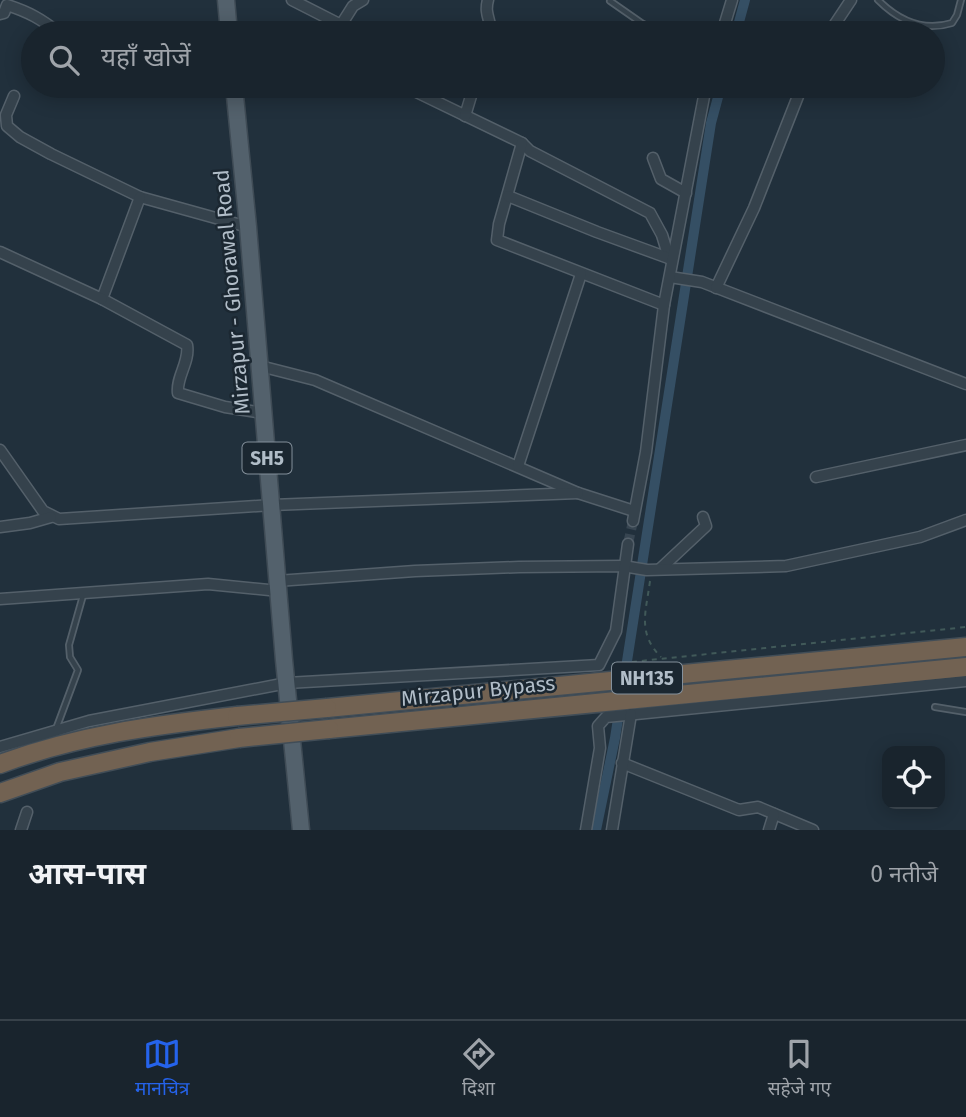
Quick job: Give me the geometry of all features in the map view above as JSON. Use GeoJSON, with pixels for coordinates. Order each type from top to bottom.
{"type":"FeatureCollection","features":[{"type":"Feature","properties":{"kind":"highway","name":"Mirzapur Bypass"},"geometry":{"type":"LineString","coordinates":[[0,764],[43,748],[144,726],[966,648]]}},
{"type":"Feature","properties":{"kind":"highway","name":"Mirzapur Bypass"},"geometry":{"type":"LineString","coordinates":[[0,793],[73,769],[150,752],[239,738],[966,667]]}},
{"type":"Feature","properties":{"kind":"main road"},"geometry":{"type":"LineString","coordinates":[[226,0],[228,21]]}},
{"type":"Feature","properties":{"kind":"main road","name":"Mirzapur - Ghorawal Road"},"geometry":{"type":"LineString","coordinates":[[235,98],[301,830]]}},
{"type":"Feature","properties":{"kind":"street"},"geometry":{"type":"LineString","coordinates":[[292,0],[333,21]]}},
{"type":"Feature","properties":{"kind":"street"},"geometry":{"type":"LineString","coordinates":[[345,21],[354,6],[363,0]]}},
{"type":"Feature","properties":{"kind":"street"},"geometry":{"type":"LineString","coordinates":[[488,0],[485,9],[490,21]]}},
{"type":"Feature","properties":{"kind":"street"},"geometry":{"type":"LineString","coordinates":[[726,21],[732,0]]}},
{"type":"Feature","properties":{"kind":"street"},"geometry":{"type":"LineString","coordinates":[[837,21],[851,0]]}},
{"type":"Feature","properties":{"kind":"street"},"geometry":{"type":"LineString","coordinates":[[0,14],[4,13],[8,5],[23,9],[43,21]]}},
{"type":"Feature","properties":{"kind":"street"},"geometry":{"type":"LineString","coordinates":[[13,96],[5,120],[7,126],[20,137],[140,197],[248,227]]}},
{"type":"Feature","properties":{"kind":"street"},"geometry":{"type":"LineString","coordinates":[[428,98],[522,143],[530,151],[650,214],[663,235],[671,259]]}},
{"type":"Feature","properties":{"kind":"street"},"geometry":{"type":"LineString","coordinates":[[464,116],[470,98]]}},
{"type":"Feature","properties":{"kind":"street"},"geometry":{"type":"LineString","coordinates":[[260,366],[315,380],[634,516],[646,452],[671,259],[704,98]]}},
{"type":"Feature","properties":{"kind":"street"},"geometry":{"type":"LineString","coordinates":[[716,288],[754,208],[797,98]]}},
{"type":"Feature","properties":{"kind":"street"},"geometry":{"type":"LineString","coordinates":[[522,143],[497,240],[664,305]]}},
{"type":"Feature","properties":{"kind":"street"},"geometry":{"type":"LineString","coordinates":[[653,158],[661,179],[685,193]]}},
{"type":"Feature","properties":{"kind":"street"},"geometry":{"type":"LineString","coordinates":[[508,196],[671,259]]}},
{"type":"Feature","properties":{"kind":"street"},"geometry":{"type":"LineString","coordinates":[[102,299],[140,197]]}},
{"type":"Feature","properties":{"kind":"street"},"geometry":{"type":"LineString","coordinates":[[0,252],[102,299],[187,345],[188,354],[177,393],[225,407],[263,412]]}},
{"type":"Feature","properties":{"kind":"street"},"geometry":{"type":"LineString","coordinates":[[518,466],[581,274]]}},
{"type":"Feature","properties":{"kind":"street"},"geometry":{"type":"LineString","coordinates":[[670,276],[702,282],[966,384]]}},
{"type":"Feature","properties":{"kind":"street"},"geometry":{"type":"LineString","coordinates":[[816,477],[966,445]]}},
{"type":"Feature","properties":{"kind":"street"},"geometry":{"type":"LineString","coordinates":[[0,450],[43,511],[51,517]]}},
{"type":"Feature","properties":{"kind":"street"},"geometry":{"type":"LineString","coordinates":[[0,527],[51,517],[73,519],[272,505],[579,494]]}},
{"type":"Feature","properties":{"kind":"street"},"geometry":{"type":"LineString","coordinates":[[653,570],[706,526],[704,517]]}},
{"type":"Feature","properties":{"kind":"street"},"geometry":{"type":"LineString","coordinates":[[0,599],[208,584],[278,586],[415,571],[519,566],[628,567],[653,570],[786,566],[920,537],[966,520]]}},
{"type":"Feature","properties":{"kind":"street"},"geometry":{"type":"LineString","coordinates":[[0,747],[89,721],[288,683],[599,665],[616,631],[628,567],[628,544]]}},
{"type":"Feature","properties":{"kind":"street"},"geometry":{"type":"LineString","coordinates":[[586,830],[600,748],[598,726],[606,717],[966,681]]}},
{"type":"Feature","properties":{"kind":"street"},"geometry":{"type":"LineString","coordinates":[[612,830],[627,714]]}},
{"type":"Feature","properties":{"kind":"street"},"geometry":{"type":"LineString","coordinates":[[622,763],[739,810],[758,807],[813,830]]}},
{"type":"Feature","properties":{"kind":"street"},"geometry":{"type":"LineString","coordinates":[[21,830],[27,811]]}},
{"type":"Feature","properties":{"kind":"street"},"geometry":{"type":"LineString","coordinates":[[769,830],[774,814]]}},
{"type":"Feature","properties":{"kind":"lane"},"geometry":{"type":"LineString","coordinates":[[878,0],[901,19],[911,21]]}},
{"type":"Feature","properties":{"kind":"lane"},"geometry":{"type":"LineString","coordinates":[[945,24],[952,23],[961,0]]}},
{"type":"Feature","properties":{"kind":"lane"},"geometry":{"type":"LineString","coordinates":[[610,1],[639,21]]}},
{"type":"Feature","properties":{"kind":"lane"},"geometry":{"type":"LineString","coordinates":[[55,731],[78,670],[70,657],[69,645],[84,592]]}},
{"type":"Feature","properties":{"kind":"lane"},"geometry":{"type":"LineString","coordinates":[[935,707],[966,712]]}},
{"type":"Feature","properties":{"kind":"path"},"geometry":{"type":"LineString","coordinates":[[653,570],[645,629],[651,647],[662,658]]}},
{"type":"Feature","properties":{"kind":"path"},"geometry":{"type":"LineString","coordinates":[[620,663],[966,627]]}},
{"type":"Feature","properties":{"kind":"waterway"},"geometry":{"type":"LineString","coordinates":[[739,21],[745,0]]}},
{"type":"Feature","properties":{"kind":"waterway"},"geometry":{"type":"LineString","coordinates":[[596,830],[615,738],[711,123],[718,98]]}},
{"type":"Feature","properties":{"kind":"tunnel"},"geometry":{"type":"LineString","coordinates":[[628,544],[633,521]]}}]}
